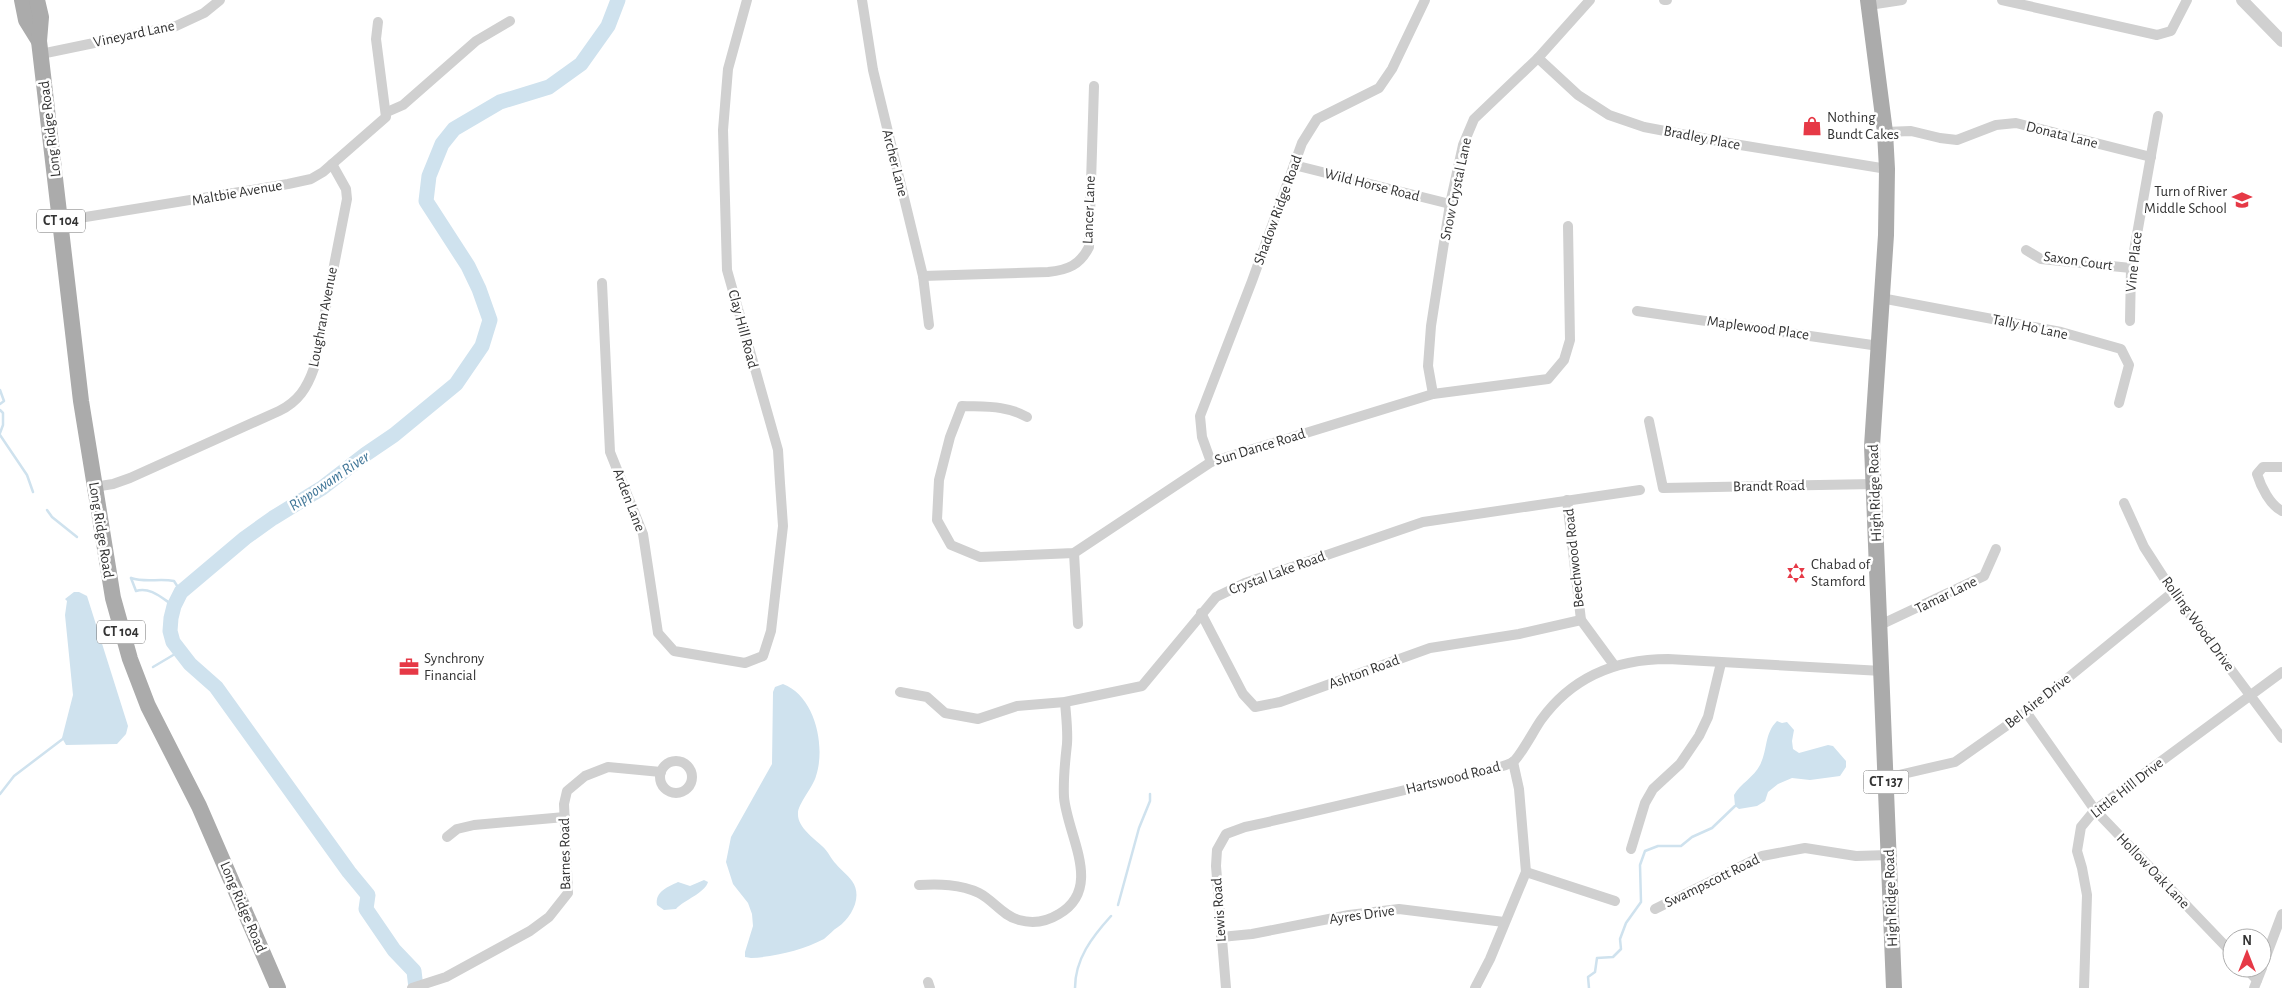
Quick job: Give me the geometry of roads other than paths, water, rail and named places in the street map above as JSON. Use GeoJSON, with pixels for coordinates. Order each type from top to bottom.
{"type":"FeatureCollection","features":[{"type":"Feature","properties":{"kind":"main road","name":"Long Ridge Road"},"geometry":{"type":"LineString","coordinates":[[22,0],[26,20],[40,48]]}},
{"type":"Feature","properties":{"kind":"main road","name":"Long Ridge Road"},"geometry":{"type":"LineString","coordinates":[[37,0],[41,17],[40,48],[74,343],[112,598],[136,675],[148,706],[199,806],[278,988]]}},
{"type":"Feature","properties":{"kind":"main road","name":"High Ridge Road"},"geometry":{"type":"LineString","coordinates":[[1868,2],[1885,132],[1887,169],[1886,235],[1872,446],[1894,988]]}},
{"type":"Feature","properties":{"kind":"street","name":"Vineyard Lane"},"geometry":{"type":"LineString","coordinates":[[40,48],[176,26],[204,12],[220,0]]}},
{"type":"Feature","properties":{"kind":"street","name":"Clay Hill Road"},"geometry":{"type":"LineString","coordinates":[[747,0],[728,69],[723,130],[727,270],[778,450],[783,526],[772,631],[763,656]]}},
{"type":"Feature","properties":{"kind":"street","name":"Archer Lane"},"geometry":{"type":"LineString","coordinates":[[862,0],[873,70],[923,276],[929,325]]}},
{"type":"Feature","properties":{"kind":"street","name":"Shadow Ridge Road"},"geometry":{"type":"LineString","coordinates":[[1211,462],[1202,437],[1200,416],[1302,143],[1317,120],[1379,88],[1392,69],[1425,0]]}},
{"type":"Feature","properties":{"kind":"street","name":"Snow Crystal Lane"},"geometry":{"type":"LineString","coordinates":[[1433,394],[1428,366],[1431,326],[1450,204],[1463,145],[1474,119],[1538,58],[1590,0]]}},
{"type":"Feature","properties":{"kind":"street"},"geometry":{"type":"LineString","coordinates":[[1868,2],[1902,0]]}},
{"type":"Feature","properties":{"kind":"street"},"geometry":{"type":"LineString","coordinates":[[2002,0],[2157,35],[2171,31],[2187,0]]}},
{"type":"Feature","properties":{"kind":"street"},"geometry":{"type":"LineString","coordinates":[[2242,0],[2282,41]]}},
{"type":"Feature","properties":{"kind":"street","name":"Maltbie Avenue"},"geometry":{"type":"LineString","coordinates":[[61,222],[311,179],[323,172],[379,125],[387,112],[403,105],[476,41],[510,21]]}},
{"type":"Feature","properties":{"kind":"street"},"geometry":{"type":"LineString","coordinates":[[378,22],[376,46],[387,112]]}},
{"type":"Feature","properties":{"kind":"street","name":"Bradley Place"},"geometry":{"type":"LineString","coordinates":[[1538,58],[1578,95],[1609,115],[1644,127],[1738,145],[1887,169]]}},
{"type":"Feature","properties":{"kind":"street","name":"Lancer Lane"},"geometry":{"type":"LineString","coordinates":[[923,276],[1048,272],[1066,269],[1078,264],[1090,247],[1094,86]]}},
{"type":"Feature","properties":{"kind":"street","name":"Vine Place"},"geometry":{"type":"LineString","coordinates":[[2130,321],[2131,268],[2158,116]]}},
{"type":"Feature","properties":{"kind":"street","name":"Donata Lane"},"geometry":{"type":"LineString","coordinates":[[1885,132],[1911,131],[1957,140],[1996,125],[2016,123],[2151,157]]}},
{"type":"Feature","properties":{"kind":"street","name":"Loughran Avenue"},"geometry":{"type":"LineString","coordinates":[[94,487],[113,484],[130,478],[279,412],[303,392],[314,368],[346,205],[346,189],[332,164]]}},
{"type":"Feature","properties":{"kind":"street","name":"Wild Horse Road"},"geometry":{"type":"LineString","coordinates":[[1294,165],[1450,204]]}},
{"type":"Feature","properties":{"kind":"street","name":"Sun Dance Road"},"geometry":{"type":"LineString","coordinates":[[1074,552],[1211,462],[1433,394],[1548,379],[1564,360],[1570,340],[1568,226]]}},
{"type":"Feature","properties":{"kind":"street","name":"Saxon Court"},"geometry":{"type":"LineString","coordinates":[[2026,250],[2041,259],[2131,268]]}},
{"type":"Feature","properties":{"kind":"street","name":"Arden Lane"},"geometry":{"type":"LineString","coordinates":[[602,283],[610,452],[643,534],[658,633],[674,651],[745,663],[763,656]]}},
{"type":"Feature","properties":{"kind":"street","name":"Tally Ho Lane"},"geometry":{"type":"LineString","coordinates":[[1881,298],[2061,332],[2121,349],[2129,366],[2119,403]]}},
{"type":"Feature","properties":{"kind":"street","name":"Maplewood Place"},"geometry":{"type":"LineString","coordinates":[[1637,311],[1878,346]]}},
{"type":"Feature","properties":{"kind":"street"},"geometry":{"type":"LineString","coordinates":[[1027,417],[1013,410],[999,407],[962,406],[950,437],[939,480],[937,520],[951,545],[980,557],[1074,552],[1078,624]]}},
{"type":"Feature","properties":{"kind":"street","name":"Brandt Road"},"geometry":{"type":"LineString","coordinates":[[1649,421],[1663,488],[1874,484]]}},
{"type":"Feature","properties":{"kind":"street"},"geometry":{"type":"LineString","coordinates":[[2282,467],[2263,467],[2257,474],[2264,491],[2282,511]]}},
{"type":"Feature","properties":{"kind":"street","name":"Crystal Lake Road"},"geometry":{"type":"LineString","coordinates":[[900,692],[926,697],[945,714],[978,719],[1016,706],[1065,702],[1142,686],[1216,596],[1245,583],[1423,522],[1640,490]]}},
{"type":"Feature","properties":{"kind":"street","name":"Beechwood Road"},"geometry":{"type":"LineString","coordinates":[[1568,500],[1581,620],[1614,665]]}},
{"type":"Feature","properties":{"kind":"street","name":"Rolling Wood Drive"},"geometry":{"type":"LineString","coordinates":[[2124,503],[2144,547],[2173,592],[2282,738]]}},
{"type":"Feature","properties":{"kind":"street","name":"Tamar Lane"},"geometry":{"type":"LineString","coordinates":[[1880,625],[1984,576],[1996,549]]}},
{"type":"Feature","properties":{"kind":"street","name":"Bel Aire Drive"},"geometry":{"type":"LineString","coordinates":[[1886,778],[1955,762],[2026,712],[2173,592]]}},
{"type":"Feature","properties":{"kind":"street","name":"Ashton Road"},"geometry":{"type":"LineString","coordinates":[[1201,613],[1243,694],[1256,706],[1280,702],[1430,648],[1519,634],[1581,620]]}},
{"type":"Feature","properties":{"kind":"street","name":"Hartswood Road"},"geometry":{"type":"LineString","coordinates":[[1226,834],[1245,827],[1464,776],[1513,762],[1544,716],[1569,689],[1595,673],[1614,665],[1645,659],[1882,671]]}},
{"type":"Feature","properties":{"kind":"street"},"geometry":{"type":"LineString","coordinates":[[1631,849],[1645,803],[1653,789],[1680,764],[1699,736],[1708,717],[1721,663]]}},
{"type":"Feature","properties":{"kind":"street","name":"Little Hill Drive"},"geometry":{"type":"LineString","coordinates":[[2084,988],[2086,895],[2077,851],[2080,827],[2095,810],[2282,672]]}},
{"type":"Feature","properties":{"kind":"street"},"geometry":{"type":"LineString","coordinates":[[919,885],[935,884],[964,888],[979,893],[1017,920],[1036,923],[1054,918],[1077,898],[1081,880],[1081,860],[1070,828],[1064,798],[1063,770],[1067,742],[1065,702]]}},
{"type":"Feature","properties":{"kind":"street","name":"Hollow Oak Lane"},"geometry":{"type":"LineString","coordinates":[[2026,712],[2095,810],[2222,943]]}},
{"type":"Feature","properties":{"kind":"street"},"geometry":{"type":"LineString","coordinates":[[1475,988],[1490,959],[1526,872],[1519,789],[1513,762]]}},
{"type":"Feature","properties":{"kind":"street","name":"Barnes Road"},"geometry":{"type":"LineString","coordinates":[[412,988],[440,979],[530,931],[549,917],[564,899],[568,893],[564,804],[567,791],[585,776],[608,767],[661,772]]}},
{"type":"Feature","properties":{"kind":"street"},"geometry":{"type":"LineString","coordinates":[[447,837],[457,829],[474,825],[565,817]]}},
{"type":"Feature","properties":{"kind":"street","name":"Lewis Road"},"geometry":{"type":"LineString","coordinates":[[1226,834],[1216,850],[1226,988]]}},
{"type":"Feature","properties":{"kind":"street","name":"Swampscott Road"},"geometry":{"type":"LineString","coordinates":[[1655,909],[1762,856],[1805,848],[1856,856],[1889,854]]}},
{"type":"Feature","properties":{"kind":"street"},"geometry":{"type":"LineString","coordinates":[[1526,872],[1615,900]]}},
{"type":"Feature","properties":{"kind":"street","name":"Ayres Drive"},"geometry":{"type":"LineString","coordinates":[[1221,937],[1252,934],[1348,915],[1399,909],[1504,922]]}},
{"type":"Feature","properties":{"kind":"street"},"geometry":{"type":"LineString","coordinates":[[2272,940],[2282,914]]}},
{"type":"Feature","properties":{"kind":"water"},"geometry":{"type":"Polygon","coordinates":[[[74,592],[87,596],[128,726],[126,734],[117,744],[66,745],[62,738],[73,695],[65,615],[67,601],[65,599],[74,592]]]}},
{"type":"Feature","properties":{"kind":"water"},"geometry":{"type":"Polygon","coordinates":[[[783,684],[794,690],[810,710],[815,723],[820,751],[816,776],[800,805],[798,818],[807,832],[824,848],[852,881],[855,887],[856,900],[848,918],[824,939],[788,952],[751,958],[745,957],[745,952],[753,926],[752,914],[748,903],[733,884],[726,862],[731,837],[772,764],[773,692],[775,687],[783,684]]]}},
{"type":"Feature","properties":{"kind":"water"},"geometry":{"type":"Polygon","coordinates":[[[1777,721],[1787,722],[1794,730],[1793,749],[1799,753],[1828,745],[1833,746],[1846,761],[1846,767],[1840,776],[1810,780],[1792,778],[1778,784],[1768,792],[1765,801],[1757,806],[1739,809],[1735,806],[1734,795],[1760,765],[1768,736],[1777,721]]]}},
{"type":"Feature","properties":{"kind":"water"},"geometry":{"type":"Polygon","coordinates":[[[704,880],[708,882],[703,890],[676,909],[664,910],[657,905],[660,893],[670,886],[678,882],[690,886],[704,880]]]}},
{"type":"Feature","properties":{"kind":"waterway","name":"Rippowam River"},"geometry":{"type":"LineString","coordinates":[[416,988],[414,971],[394,950],[366,909],[368,895],[349,872],[216,687],[190,664],[173,642],[170,631],[171,618],[174,606],[181,592],[245,538],[273,518],[322,488],[394,435],[456,384],[482,346],[490,320],[479,289],[468,266],[426,201],[429,176],[442,144],[454,129],[500,102],[549,87],[581,64],[608,26],[618,0]]}},
{"type":"Feature","properties":{"kind":"waterway"},"geometry":{"type":"LineString","coordinates":[[0,390],[4,401],[0,404]]}},
{"type":"Feature","properties":{"kind":"waterway"},"geometry":{"type":"LineString","coordinates":[[0,410],[3,413],[3,425],[0,433]]}},
{"type":"Feature","properties":{"kind":"waterway"},"geometry":{"type":"LineString","coordinates":[[0,435],[27,475],[33,492]]}},
{"type":"Feature","properties":{"kind":"waterway"},"geometry":{"type":"LineString","coordinates":[[47,510],[52,517],[77,537]]}},
{"type":"Feature","properties":{"kind":"waterway"},"geometry":{"type":"LineString","coordinates":[[131,578],[174,581],[181,592]]}},
{"type":"Feature","properties":{"kind":"waterway"},"geometry":{"type":"LineString","coordinates":[[131,578],[136,591],[146,590],[174,606]]}},
{"type":"Feature","properties":{"kind":"waterway"},"geometry":{"type":"LineString","coordinates":[[153,667],[180,651]]}},
{"type":"Feature","properties":{"kind":"waterway"},"geometry":{"type":"LineString","coordinates":[[0,794],[14,776],[64,738]]}},
{"type":"Feature","properties":{"kind":"waterway"},"geometry":{"type":"LineString","coordinates":[[1118,905],[1139,828],[1150,801],[1150,794]]}},
{"type":"Feature","properties":{"kind":"waterway"},"geometry":{"type":"LineString","coordinates":[[1589,988],[1588,977],[1595,972],[1597,958],[1613,957],[1621,949],[1620,939],[1626,923],[1641,902],[1640,865],[1645,851],[1658,846],[1681,846],[1692,837],[1712,828],[1735,806]]}},
{"type":"Feature","properties":{"kind":"waterway"},"geometry":{"type":"LineString","coordinates":[[1075,988],[1081,958],[1091,940],[1111,916]]}},
{"type":"Feature","properties":{"kind":"place","name":"Nothing Bundt Cakes"},"geometry":{"type":"Point","coordinates":[1812,126]}},
{"type":"Feature","properties":{"kind":"place","name":"Turn of River Middle School"},"geometry":{"type":"Point","coordinates":[2242,200]}},
{"type":"Feature","properties":{"kind":"place","name":"Chabad of Stamford"},"geometry":{"type":"Point","coordinates":[1796,573]}},
{"type":"Feature","properties":{"kind":"place","name":"Synchrony Financial"},"geometry":{"type":"Point","coordinates":[409,667]}}]}
